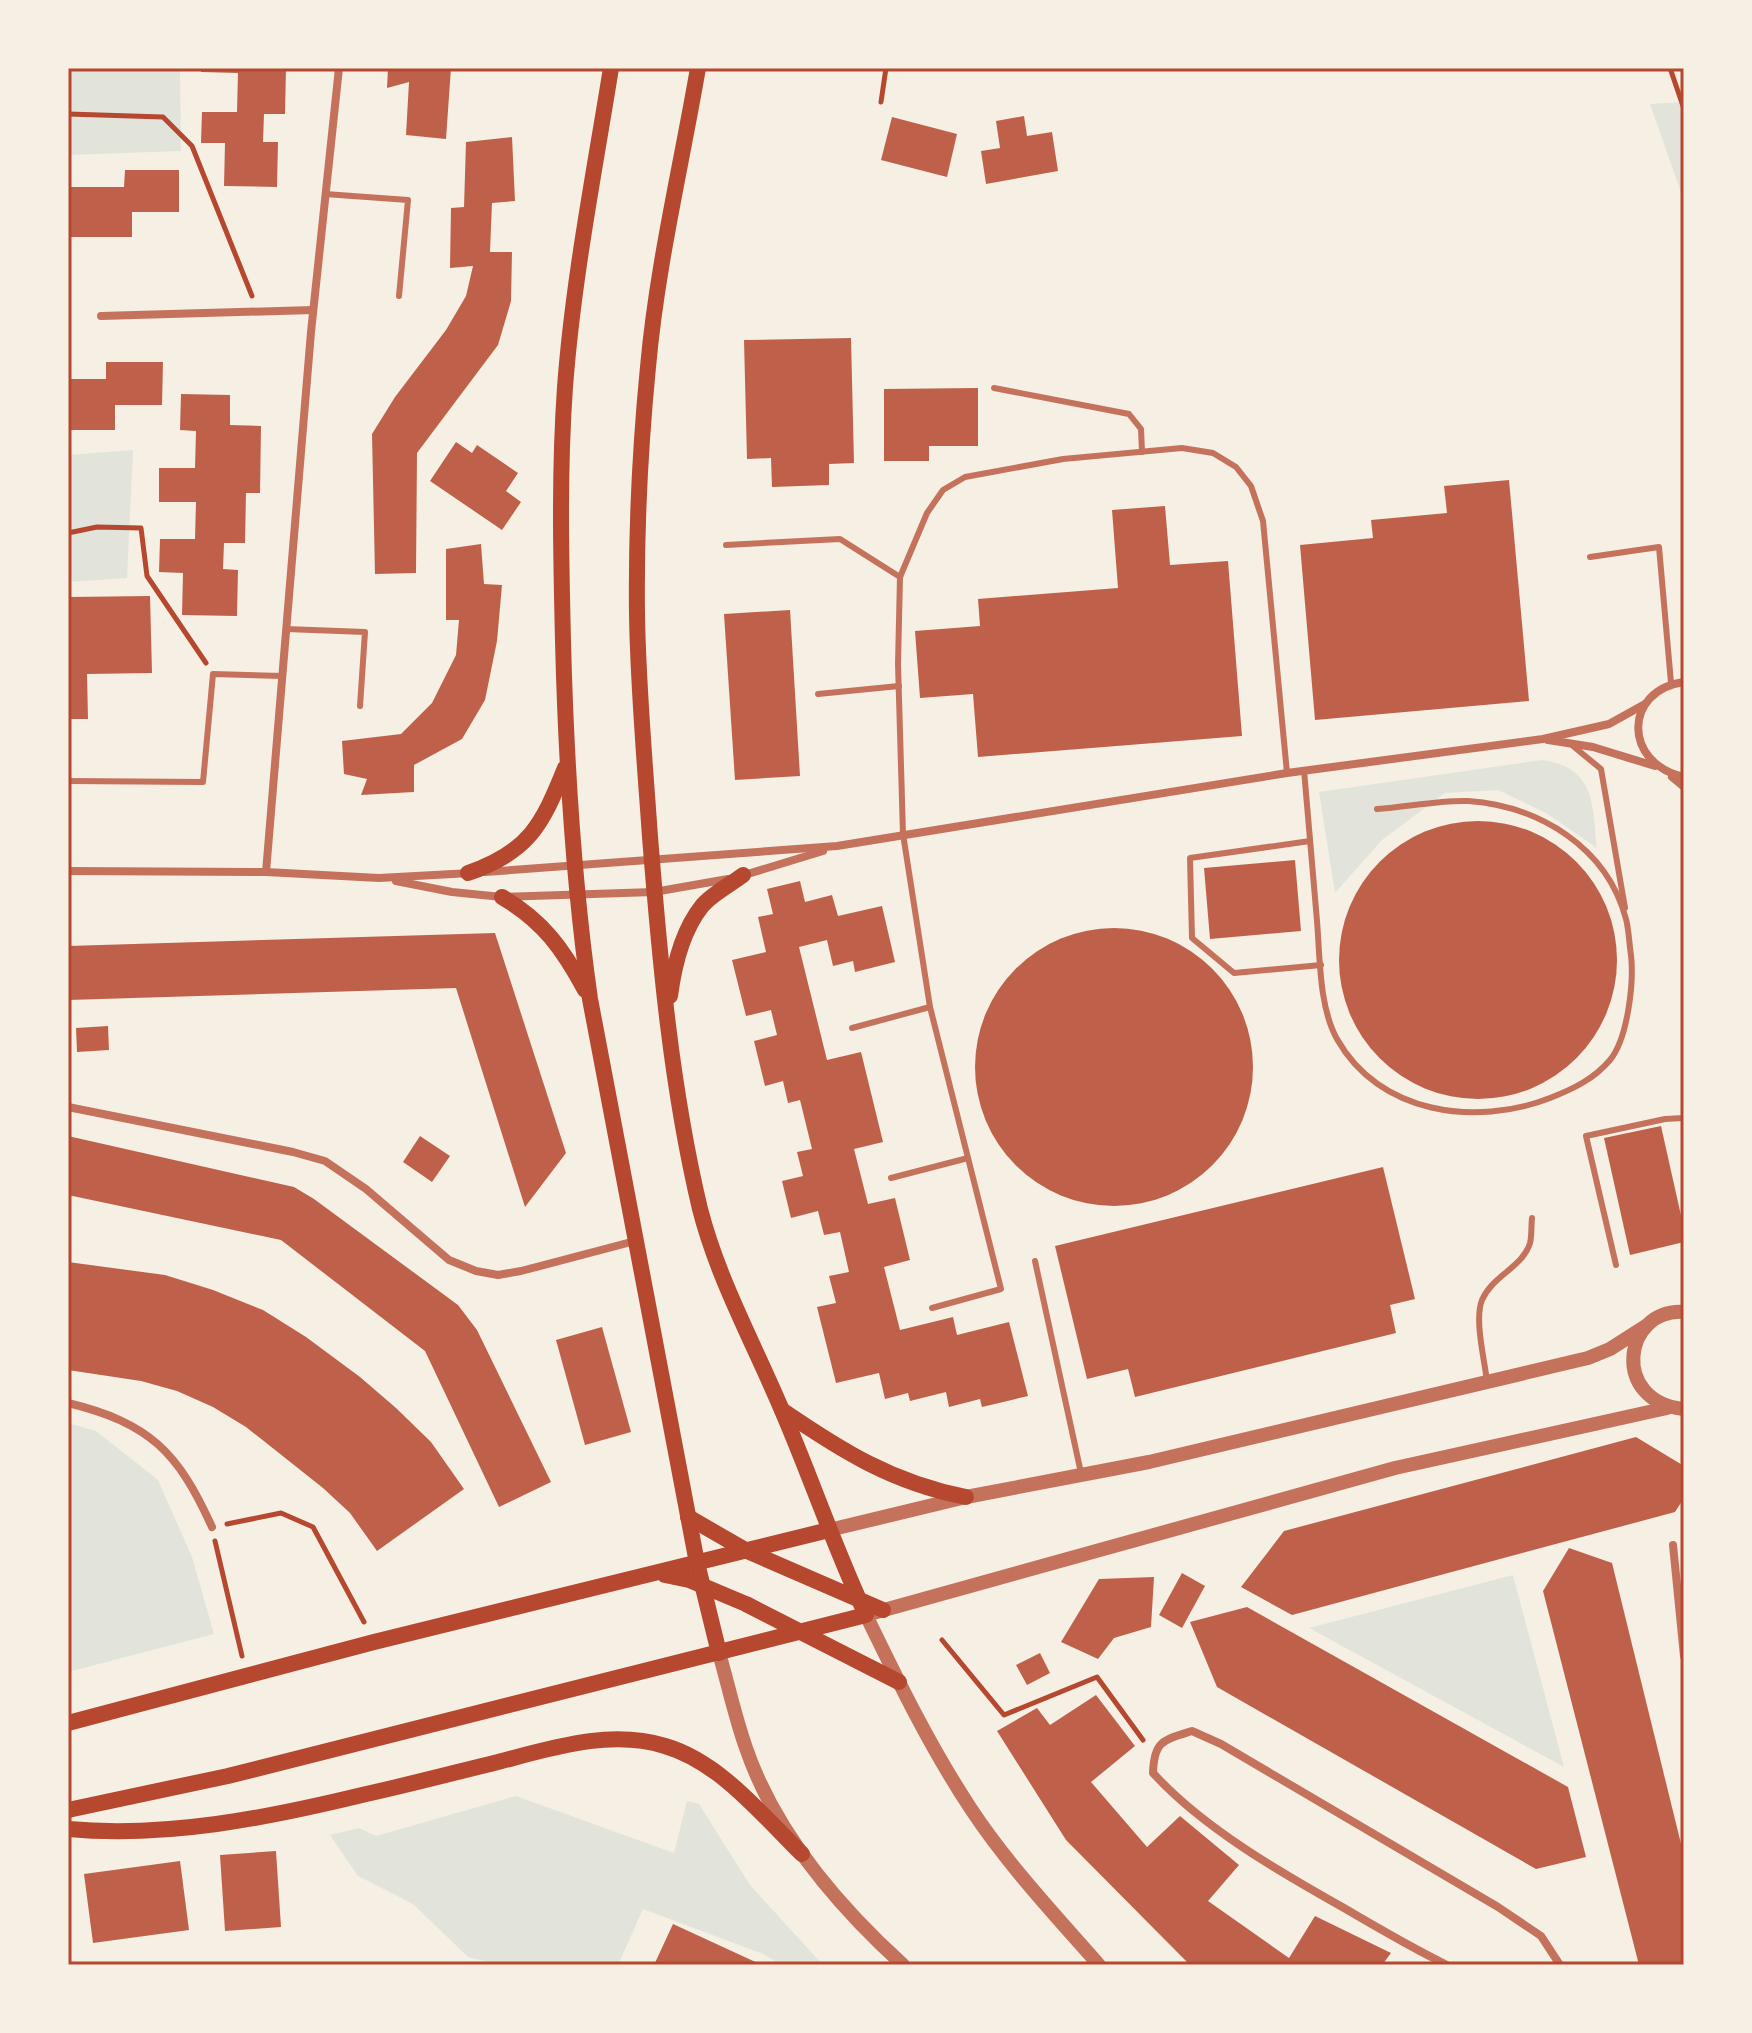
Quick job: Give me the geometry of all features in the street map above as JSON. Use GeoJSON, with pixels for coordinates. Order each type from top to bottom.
{"type":"FeatureCollection","features":[{"type":"Feature","properties":{"kind":"main road"},"geometry":{"type":"LineString","coordinates":[[611,68],[579,264],[565,385],[561,470],[567,763],[574,867],[590,999],[697,1563],[719,1653]]}},
{"type":"Feature","properties":{"kind":"main road"},"geometry":{"type":"LineString","coordinates":[[698,68],[660,276],[648,366],[639,506],[637,616],[654,892],[667,1025],[700,1208],[713,1253],[782,1410],[862,1608]]}},
{"type":"Feature","properties":{"kind":"main road"},"geometry":{"type":"LineString","coordinates":[[468,873],[512,852],[531,836],[547,814],[567,763]]}},
{"type":"Feature","properties":{"kind":"main road"},"geometry":{"type":"LineString","coordinates":[[667,1025],[672,977],[691,923],[704,903],[743,875]]}},
{"type":"Feature","properties":{"kind":"main road"},"geometry":{"type":"LineString","coordinates":[[502,897],[528,912],[543,927],[573,968],[590,999]]}},
{"type":"Feature","properties":{"kind":"main road"},"geometry":{"type":"LineString","coordinates":[[782,1410],[867,1465],[912,1483],[966,1497]]}},
{"type":"Feature","properties":{"kind":"main road"},"geometry":{"type":"LineString","coordinates":[[688,1517],[747,1551],[862,1608],[883,1610]]}},
{"type":"Feature","properties":{"kind":"main road"},"geometry":{"type":"LineString","coordinates":[[68,1723],[374,1642],[829,1530]]}},
{"type":"Feature","properties":{"kind":"main road"},"geometry":{"type":"LineString","coordinates":[[659,1574],[703,1585],[803,1631],[899,1682]]}},
{"type":"Feature","properties":{"kind":"main road"},"geometry":{"type":"LineString","coordinates":[[68,1810],[228,1776],[719,1653],[803,1631],[862,1608]]}},
{"type":"Feature","properties":{"kind":"main road"},"geometry":{"type":"LineString","coordinates":[[68,1829],[161,1830],[260,1818],[362,1796],[551,1748],[598,1740],[627,1739],[666,1746],[696,1760],[733,1788],[802,1854]]}},
{"type":"Feature","properties":{"kind":"street"},"geometry":{"type":"LineString","coordinates":[[266,872],[313,310],[339,68]]}},
{"type":"Feature","properties":{"kind":"street"},"geometry":{"type":"LineString","coordinates":[[101,316],[313,310]]}},
{"type":"Feature","properties":{"kind":"street"},"geometry":{"type":"LineString","coordinates":[[68,871],[266,872],[379,878],[574,867],[837,846],[1304,770],[1543,739],[1609,724],[1645,704],[1671,683],[1684,682]]}},
{"type":"Feature","properties":{"kind":"street"},"geometry":{"type":"LineString","coordinates":[[1645,704],[1639,719],[1639,736],[1644,752],[1656,766],[1684,787]]}},
{"type":"Feature","properties":{"kind":"street"},"geometry":{"type":"LineString","coordinates":[[1543,739],[1593,747],[1656,766]]}},
{"type":"Feature","properties":{"kind":"street"},"geometry":{"type":"LineString","coordinates":[[1668,774],[1684,777]]}},
{"type":"Feature","properties":{"kind":"street"},"geometry":{"type":"LineString","coordinates":[[379,878],[452,892],[502,897],[654,892],[713,883],[837,846]]}},
{"type":"Feature","properties":{"kind":"street"},"geometry":{"type":"LineString","coordinates":[[68,1107],[325,1161],[366,1189],[449,1260],[476,1271],[498,1275],[521,1271],[635,1241]]}},
{"type":"Feature","properties":{"kind":"street"},"geometry":{"type":"LineString","coordinates":[[829,1530],[966,1497],[1149,1462],[1588,1358],[1610,1349],[1660,1316],[1684,1312]]}},
{"type":"Feature","properties":{"kind":"street"},"geometry":{"type":"LineString","coordinates":[[1646,1326],[1636,1341],[1634,1372],[1640,1387],[1652,1400],[1667,1408]]}},
{"type":"Feature","properties":{"kind":"street"},"geometry":{"type":"LineString","coordinates":[[68,1403],[96,1410],[135,1428],[169,1452],[193,1484],[212,1527]]}},
{"type":"Feature","properties":{"kind":"street"},"geometry":{"type":"LineString","coordinates":[[883,1610],[1395,1468],[1667,1408],[1684,1409]]}},
{"type":"Feature","properties":{"kind":"street"},"geometry":{"type":"LineString","coordinates":[[1673,1545],[1684,1656]]}},
{"type":"Feature","properties":{"kind":"street"},"geometry":{"type":"LineString","coordinates":[[862,1608],[937,1755],[973,1811],[1034,1891],[1099,1965]]}},
{"type":"Feature","properties":{"kind":"street"},"geometry":{"type":"LineString","coordinates":[[719,1653],[745,1747],[784,1826],[833,1893],[903,1965]]}},
{"type":"Feature","properties":{"kind":"street"},"geometry":{"type":"LineString","coordinates":[[1447,1965],[1279,1872],[1172,1795],[1153,1773],[1154,1753],[1166,1739],[1192,1731],[1221,1744],[1498,1907],[1541,1936],[1560,1965]]}},
{"type":"Feature","properties":{"kind":"lane"},"geometry":{"type":"LineString","coordinates":[[325,194],[408,200],[399,296]]}},
{"type":"Feature","properties":{"kind":"lane"},"geometry":{"type":"LineString","coordinates":[[994,388],[1129,414],[1141,429],[1142,452]]}},
{"type":"Feature","properties":{"kind":"lane"},"geometry":{"type":"LineString","coordinates":[[932,1308],[1001,1289],[930,1007],[903,834],[900,577],[927,513],[943,490],[965,477],[1063,459],[1182,448],[1213,453],[1236,467],[1251,486],[1263,521],[1287,773]]}},
{"type":"Feature","properties":{"kind":"lane"},"geometry":{"type":"LineString","coordinates":[[726,545],[840,539],[900,577]]}},
{"type":"Feature","properties":{"kind":"lane"},"geometry":{"type":"LineString","coordinates":[[1590,557],[1659,547],[1671,683]]}},
{"type":"Feature","properties":{"kind":"lane"},"geometry":{"type":"LineString","coordinates":[[286,629],[365,632],[360,706]]}},
{"type":"Feature","properties":{"kind":"lane"},"geometry":{"type":"LineString","coordinates":[[68,781],[203,782],[213,674],[283,676]]}},
{"type":"Feature","properties":{"kind":"lane"},"geometry":{"type":"LineString","coordinates":[[818,694],[899,686]]}},
{"type":"Feature","properties":{"kind":"lane"},"geometry":{"type":"LineString","coordinates":[[1304,770],[1323,993],[1336,1037],[1358,1069],[1395,1095],[1436,1110],[1483,1114],[1531,1106],[1578,1087],[1612,1058],[1627,1019],[1633,972],[1601,769],[1571,744]]}},
{"type":"Feature","properties":{"kind":"lane"},"geometry":{"type":"LineString","coordinates":[[1377,809],[1466,801],[1508,807],[1542,820],[1579,842],[1608,876],[1626,919]]}},
{"type":"Feature","properties":{"kind":"lane"},"geometry":{"type":"LineString","coordinates":[[1310,841],[1190,858],[1192,938],[1234,973],[1321,965]]}},
{"type":"Feature","properties":{"kind":"lane"},"geometry":{"type":"LineString","coordinates":[[852,1028],[930,1007]]}},
{"type":"Feature","properties":{"kind":"lane"},"geometry":{"type":"LineString","coordinates":[[1616,1265],[1586,1136],[1665,1119],[1684,1118]]}},
{"type":"Feature","properties":{"kind":"lane"},"geometry":{"type":"LineString","coordinates":[[891,1178],[968,1158]]}},
{"type":"Feature","properties":{"kind":"lane"},"geometry":{"type":"LineString","coordinates":[[1487,1382],[1480,1328],[1481,1303],[1495,1280],[1518,1263],[1530,1244],[1532,1218]]}},
{"type":"Feature","properties":{"kind":"lane"},"geometry":{"type":"LineString","coordinates":[[1035,1261],[1081,1473]]}},
{"type":"Feature","properties":{"kind":"path"},"geometry":{"type":"LineString","coordinates":[[881,102],[886,68]]}},
{"type":"Feature","properties":{"kind":"path"},"geometry":{"type":"LineString","coordinates":[[1670,68],[1684,109]]}},
{"type":"Feature","properties":{"kind":"path"},"geometry":{"type":"LineString","coordinates":[[68,114],[163,117],[192,146],[258,312]]}},
{"type":"Feature","properties":{"kind":"path"},"geometry":{"type":"LineString","coordinates":[[68,533],[97,527],[141,528],[147,576],[213,674]]}},
{"type":"Feature","properties":{"kind":"path"},"geometry":{"type":"LineString","coordinates":[[247,1677],[212,1527],[281,1513],[313,1527],[374,1642]]}},
{"type":"Feature","properties":{"kind":"path"},"geometry":{"type":"LineString","coordinates":[[942,1640],[1004,1715],[1097,1677],[1154,1753]]}},
{"type":"Feature","properties":{"kind":"shaded area"},"geometry":{"type":"Polygon","coordinates":[[[68,68],[180,68],[181,151],[68,155],[68,68]]]}},
{"type":"Feature","properties":{"kind":"shaded area"},"geometry":{"type":"Polygon","coordinates":[[[1684,102],[1684,201],[1650,104],[1684,102]]]}},
{"type":"Feature","properties":{"kind":"shaded area"},"geometry":{"type":"Polygon","coordinates":[[[133,450],[127,578],[68,582],[68,455],[133,450]]]}},
{"type":"Feature","properties":{"kind":"shaded area"},"geometry":{"type":"Polygon","coordinates":[[[1542,760],[1560,764],[1582,779],[1592,802],[1597,848],[1546,813],[1498,790],[1445,793],[1382,840],[1335,893],[1319,792],[1542,760]]]}},
{"type":"Feature","properties":{"kind":"shaded area"},"geometry":{"type":"Polygon","coordinates":[[[68,1423],[96,1431],[158,1480],[192,1557],[214,1634],[68,1672],[68,1423]]]}},
{"type":"Feature","properties":{"kind":"shaded area"},"geometry":{"type":"Polygon","coordinates":[[[1513,1575],[1564,1767],[1309,1628],[1513,1575]]]}},
{"type":"Feature","properties":{"kind":"shaded area"},"geometry":{"type":"Polygon","coordinates":[[[516,1796],[674,1853],[687,1801],[699,1804],[750,1885],[823,1965],[782,1965],[763,1954],[643,1909],[618,1965],[500,1965],[468,1957],[413,1904],[358,1876],[330,1835],[359,1828],[376,1836],[516,1796]]]}},
{"type":"Feature","properties":{"kind":"building"},"geometry":{"type":"Polygon","coordinates":[[[201,68],[286,68],[285,114],[264,114],[263,142],[278,142],[277,187],[224,186],[225,143],[201,143],[202,112],[237,112],[238,73],[201,72],[201,68]]]}},
{"type":"Feature","properties":{"kind":"building"},"geometry":{"type":"Polygon","coordinates":[[[388,68],[451,68],[446,139],[406,135],[409,82],[387,88],[388,68]]]}},
{"type":"Feature","properties":{"kind":"building"},"geometry":{"type":"Polygon","coordinates":[[[1024,116],[1027,136],[1052,132],[1058,171],[986,184],[981,151],[1000,148],[996,121],[1024,116]]]}},
{"type":"Feature","properties":{"kind":"building"},"geometry":{"type":"Polygon","coordinates":[[[892,117],[957,134],[947,177],[881,160],[892,117]]]}},
{"type":"Feature","properties":{"kind":"building"},"geometry":{"type":"Polygon","coordinates":[[[512,137],[515,201],[492,203],[490,252],[512,252],[511,301],[498,345],[417,453],[416,573],[375,574],[372,434],[395,397],[446,330],[466,296],[473,266],[450,268],[451,208],[464,207],[466,142],[512,137]]]}},
{"type":"Feature","properties":{"kind":"building"},"geometry":{"type":"Polygon","coordinates":[[[125,170],[179,170],[179,212],[132,212],[132,237],[68,237],[68,187],[124,187],[125,170]]]}},
{"type":"Feature","properties":{"kind":"building"},"geometry":{"type":"Polygon","coordinates":[[[851,338],[854,463],[829,464],[829,485],[772,487],[771,458],[747,459],[744,340],[851,338]]]}},
{"type":"Feature","properties":{"kind":"building"},"geometry":{"type":"Polygon","coordinates":[[[106,362],[163,362],[162,405],[115,405],[115,430],[68,430],[68,379],[106,379],[106,362]]]}},
{"type":"Feature","properties":{"kind":"building"},"geometry":{"type":"Polygon","coordinates":[[[978,388],[978,446],[929,446],[929,461],[884,461],[884,389],[978,388]]]}},
{"type":"Feature","properties":{"kind":"building"},"geometry":{"type":"Polygon","coordinates":[[[181,394],[230,395],[230,425],[261,426],[260,493],[246,493],[245,543],[224,543],[223,569],[238,570],[237,616],[182,615],[183,573],[159,572],[160,539],[195,539],[196,502],[159,502],[159,468],[195,468],[196,431],[180,430],[181,394]]]}},
{"type":"Feature","properties":{"kind":"building"},"geometry":{"type":"Polygon","coordinates":[[[456,442],[472,453],[477,445],[518,473],[506,491],[521,502],[502,530],[430,481],[456,442]]]}},
{"type":"Feature","properties":{"kind":"building"},"geometry":{"type":"Polygon","coordinates":[[[1509,480],[1529,701],[1315,720],[1300,545],[1373,538],[1371,520],[1447,513],[1444,486],[1509,480]]]}},
{"type":"Feature","properties":{"kind":"building"},"geometry":{"type":"Polygon","coordinates":[[[1165,506],[1170,565],[1228,561],[1242,736],[978,757],[973,694],[920,698],[915,631],[980,626],[978,599],[1118,588],[1112,510],[1165,506]]]}},
{"type":"Feature","properties":{"kind":"building"},"geometry":{"type":"Polygon","coordinates":[[[481,544],[484,584],[502,585],[497,641],[485,700],[462,739],[414,765],[414,792],[361,795],[367,779],[344,774],[342,741],[401,734],[432,703],[456,655],[459,620],[446,620],[446,549],[481,544]]]}},
{"type":"Feature","properties":{"kind":"building"},"geometry":{"type":"Polygon","coordinates":[[[150,596],[152,673],[87,674],[88,719],[68,719],[70,597],[150,596]]]}},
{"type":"Feature","properties":{"kind":"building"},"geometry":{"type":"Polygon","coordinates":[[[790,610],[800,776],[735,780],[724,614],[790,610]]]}},
{"type":"Feature","properties":{"kind":"building"},"geometry":{"type":"Polygon","coordinates":[[[1492,821],[1544,837],[1566,852],[1586,872],[1607,907],[1615,933],[1615,987],[1601,1026],[1586,1048],[1566,1068],[1544,1083],[1505,1097],[1464,1099],[1412,1083],[1390,1068],[1370,1048],[1355,1026],[1341,987],[1339,946],[1355,894],[1370,872],[1390,852],[1412,837],[1451,823],[1492,821]]]}},
{"type":"Feature","properties":{"kind":"building"},"geometry":{"type":"Polygon","coordinates":[[[1295,860],[1301,931],[1210,939],[1204,868],[1295,860]]]}},
{"type":"Feature","properties":{"kind":"building"},"geometry":{"type":"Polygon","coordinates":[[[800,881],[805,902],[832,895],[838,916],[882,906],[895,962],[855,972],[853,961],[833,966],[827,940],[799,947],[827,1060],[861,1052],[883,1142],[854,1149],[868,1204],[895,1198],[910,1260],[884,1267],[900,1330],[953,1317],[957,1335],[1009,1322],[1028,1396],[982,1407],[980,1399],[949,1407],[946,1392],[910,1401],[908,1393],[885,1399],[879,1373],[836,1383],[817,1307],[836,1303],[829,1276],[849,1272],[840,1232],[824,1235],[818,1211],[791,1218],[782,1181],[803,1176],[797,1152],[812,1149],[800,1100],[788,1103],[783,1081],[765,1086],[754,1041],[777,1035],[771,1010],[746,1016],[732,960],[766,952],[758,917],[773,914],[767,889],[800,881]]]}},
{"type":"Feature","properties":{"kind":"building"},"geometry":{"type":"Polygon","coordinates":[[[1128,928],[1180,944],[1202,959],[1222,979],[1243,1014],[1251,1040],[1251,1094],[1237,1133],[1222,1155],[1202,1175],[1180,1190],[1141,1204],[1100,1206],[1048,1190],[1026,1175],[1006,1155],[991,1133],[977,1094],[975,1053],[991,1001],[1006,979],[1026,959],[1048,944],[1087,930],[1128,928]]]}},
{"type":"Feature","properties":{"kind":"building"},"geometry":{"type":"Polygon","coordinates":[[[495,933],[566,1153],[525,1207],[456,988],[68,1000],[68,946],[495,933]]]}},
{"type":"Feature","properties":{"kind":"building"},"geometry":{"type":"Polygon","coordinates":[[[108,1026],[109,1050],[77,1052],[76,1028],[108,1026]]]}},
{"type":"Feature","properties":{"kind":"building"},"geometry":{"type":"Polygon","coordinates":[[[1661,1126],[1684,1229],[1684,1242],[1630,1255],[1604,1138],[1661,1126]]]}},
{"type":"Feature","properties":{"kind":"building"},"geometry":{"type":"Polygon","coordinates":[[[68,1136],[294,1187],[314,1199],[458,1305],[477,1330],[551,1482],[499,1507],[425,1351],[281,1240],[68,1195],[68,1136]]]}},
{"type":"Feature","properties":{"kind":"building"},"geometry":{"type":"Polygon","coordinates":[[[420,1136],[450,1156],[432,1182],[403,1162],[420,1136]]]}},
{"type":"Feature","properties":{"kind":"building"},"geometry":{"type":"Polygon","coordinates":[[[1383,1167],[1415,1299],[1390,1305],[1396,1333],[1135,1397],[1128,1369],[1087,1379],[1055,1246],[1383,1167]]]}},
{"type":"Feature","properties":{"kind":"building"},"geometry":{"type":"Polygon","coordinates":[[[68,1262],[165,1275],[263,1310],[306,1337],[396,1408],[431,1442],[464,1489],[377,1551],[350,1513],[323,1488],[246,1427],[213,1407],[177,1391],[141,1381],[68,1370],[68,1262]]]}},
{"type":"Feature","properties":{"kind":"building"},"geometry":{"type":"Polygon","coordinates":[[[602,1327],[631,1432],[585,1445],[556,1340],[602,1327]]]}},
{"type":"Feature","properties":{"kind":"building"},"geometry":{"type":"Polygon","coordinates":[[[1636,1437],[1684,1466],[1684,1498],[1675,1512],[1292,1615],[1241,1587],[1284,1531],[1636,1437]]]}},
{"type":"Feature","properties":{"kind":"building"},"geometry":{"type":"Polygon","coordinates":[[[1569,1548],[1612,1563],[1684,1856],[1684,1965],[1639,1965],[1543,1591],[1569,1548]]]}},
{"type":"Feature","properties":{"kind":"building"},"geometry":{"type":"Polygon","coordinates":[[[1182,1573],[1205,1586],[1182,1628],[1159,1615],[1182,1573]]]}},
{"type":"Feature","properties":{"kind":"building"},"geometry":{"type":"Polygon","coordinates":[[[1154,1577],[1151,1627],[1114,1638],[1098,1659],[1061,1642],[1099,1579],[1154,1577]]]}},
{"type":"Feature","properties":{"kind":"building"},"geometry":{"type":"Polygon","coordinates":[[[1247,1607],[1568,1787],[1586,1857],[1536,1869],[1217,1687],[1190,1622],[1247,1607]]]}},
{"type":"Feature","properties":{"kind":"building"},"geometry":{"type":"Polygon","coordinates":[[[1040,1653],[1050,1673],[1027,1685],[1016,1665],[1040,1653]]]}},
{"type":"Feature","properties":{"kind":"building"},"geometry":{"type":"Polygon","coordinates":[[[1096,1695],[1135,1746],[1091,1782],[1147,1847],[1180,1816],[1239,1865],[1208,1901],[1289,1958],[1315,1916],[1391,1953],[1382,1965],[1190,1965],[1066,1840],[997,1731],[1037,1708],[1050,1725],[1096,1695]]]}},
{"type":"Feature","properties":{"kind":"building"},"geometry":{"type":"Polygon","coordinates":[[[276,1851],[281,1927],[225,1931],[220,1855],[276,1851]]]}},
{"type":"Feature","properties":{"kind":"building"},"geometry":{"type":"Polygon","coordinates":[[[180,1861],[189,1930],[93,1943],[84,1874],[180,1861]]]}},
{"type":"Feature","properties":{"kind":"building"},"geometry":{"type":"Polygon","coordinates":[[[673,1924],[762,1965],[654,1965],[673,1924]]]}}]}
